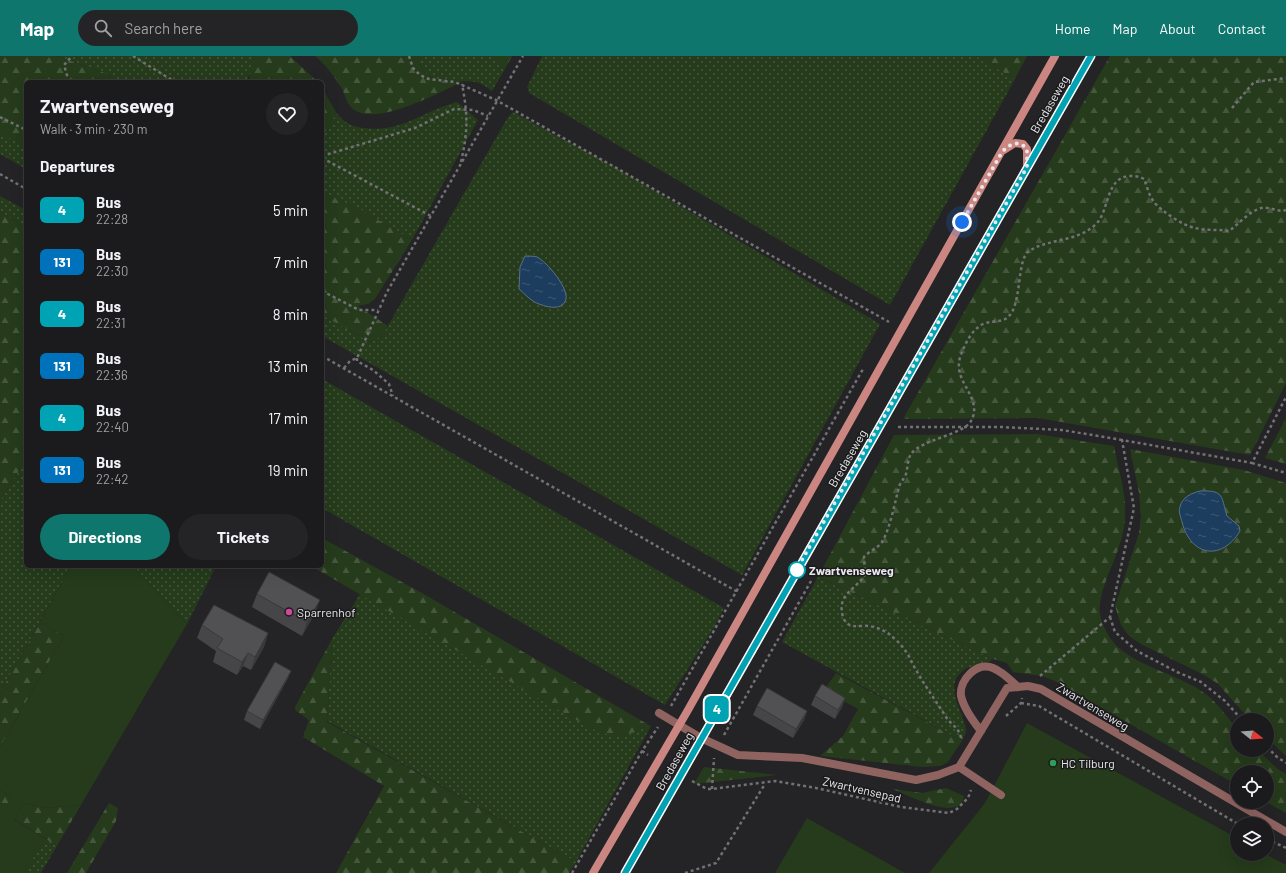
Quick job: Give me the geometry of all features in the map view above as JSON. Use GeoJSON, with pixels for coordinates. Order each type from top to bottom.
{"type":"FeatureCollection","features":[{"type":"Feature","properties":{"kind":"main road","name":"Bredaseweg"},"geometry":{"type":"LineString","coordinates":[[593,873],[679,725],[1055,56]]}},
{"type":"Feature","properties":{"kind":"main road","name":"Bredaseweg"},"geometry":{"type":"LineString","coordinates":[[625,873],[1091,56]]}},
{"type":"Feature","properties":{"kind":"main road"},"geometry":{"type":"LineString","coordinates":[[1002,152],[1015,143],[1023,144],[1027,149],[1027,167]]}},
{"type":"Feature","properties":{"kind":"street"},"geometry":{"type":"LineString","coordinates":[[981,731],[965,708],[961,694],[963,683],[969,674],[981,667],[991,667],[1002,673],[1018,687]]}},
{"type":"Feature","properties":{"kind":"street","name":"Zwartvenseweg"},"geometry":{"type":"LineString","coordinates":[[959,767],[1007,688],[1028,686],[1041,689],[1286,832]]}},
{"type":"Feature","properties":{"kind":"street"},"geometry":{"type":"LineString","coordinates":[[662,715],[701,738],[738,755],[802,758],[916,780],[938,775],[959,767],[976,780],[1001,795]]}},
{"type":"Feature","properties":{"kind":"path"},"geometry":{"type":"LineString","coordinates":[[69,80],[64,65],[72,56]]}},
{"type":"Feature","properties":{"kind":"path"},"geometry":{"type":"LineString","coordinates":[[133,56],[172,80]]}},
{"type":"Feature","properties":{"kind":"path"},"geometry":{"type":"LineString","coordinates":[[409,56],[414,68],[420,75],[429,79],[462,84],[496,100],[889,322],[886,329]]}},
{"type":"Feature","properties":{"kind":"path"},"geometry":{"type":"LineString","coordinates":[[344,368],[350,361],[356,358],[378,310],[496,100],[523,56]]}},
{"type":"Feature","properties":{"kind":"path"},"geometry":{"type":"LineString","coordinates":[[1232,108],[1254,82],[1286,78]]}},
{"type":"Feature","properties":{"kind":"path"},"geometry":{"type":"LineString","coordinates":[[460,164],[467,134],[467,110],[462,84]]}},
{"type":"Feature","properties":{"kind":"path"},"geometry":{"type":"LineString","coordinates":[[324,156],[415,128],[454,109],[474,110],[488,116]]}},
{"type":"Feature","properties":{"kind":"path"},"geometry":{"type":"LineString","coordinates":[[0,117],[24,129]]}},
{"type":"Feature","properties":{"kind":"path"},"geometry":{"type":"LineString","coordinates":[[324,158],[431,216]]}},
{"type":"Feature","properties":{"kind":"path"},"geometry":{"type":"LineString","coordinates":[[0,174],[24,188]]}},
{"type":"Feature","properties":{"kind":"path"},"geometry":{"type":"LineString","coordinates":[[968,753],[962,744],[958,728],[947,719],[900,644],[889,634],[876,627],[868,626],[856,628],[850,625],[845,621],[842,609],[843,599],[847,593],[860,582],[865,574],[864,557],[883,541],[898,498],[900,486],[906,473],[908,460],[912,453],[946,434],[966,427],[972,418],[973,403],[958,365],[963,350],[972,333],[983,324],[1004,321],[1009,316],[1014,308],[1019,291],[1023,257],[1028,252],[1044,245],[1072,237],[1093,227],[1105,208],[1112,188],[1125,176],[1141,177],[1144,179],[1154,202],[1185,226],[1197,229],[1229,231],[1251,213],[1260,208],[1283,211],[1286,210]]}},
{"type":"Feature","properties":{"kind":"path"},"geometry":{"type":"LineString","coordinates":[[324,292],[359,310],[378,310]]}},
{"type":"Feature","properties":{"kind":"path"},"geometry":{"type":"LineString","coordinates":[[324,357],[736,591]]}},
{"type":"Feature","properties":{"kind":"path"},"geometry":{"type":"LineString","coordinates":[[356,358],[357,361],[373,370],[389,384],[393,396]]}},
{"type":"Feature","properties":{"kind":"path"},"geometry":{"type":"LineString","coordinates":[[572,873],[866,364]]}},
{"type":"Feature","properties":{"kind":"path"},"geometry":{"type":"LineString","coordinates":[[1252,463],[1286,397]]}},
{"type":"Feature","properties":{"kind":"path"},"geometry":{"type":"LineString","coordinates":[[898,427],[966,427],[1062,430],[1252,463],[1286,473]]}},
{"type":"Feature","properties":{"kind":"path"},"geometry":{"type":"LineString","coordinates":[[1122,440],[1134,508],[1110,617],[1115,632],[1137,650],[1177,672],[1201,682],[1224,701],[1235,713]]}},
{"type":"Feature","properties":{"kind":"path"},"geometry":{"type":"LineString","coordinates":[[718,746],[811,581]]}},
{"type":"Feature","properties":{"kind":"path"},"geometry":{"type":"LineString","coordinates":[[1110,617],[1061,660],[1028,686],[1021,703],[1039,706],[1230,819]]}},
{"type":"Feature","properties":{"kind":"path","name":"Zwartvensepad"},"geometry":{"type":"LineString","coordinates":[[718,746],[713,762],[712,789],[775,781],[816,788],[870,802],[949,813],[957,809],[968,798],[976,780]]}},
{"type":"Feature","properties":{"kind":"path"},"geometry":{"type":"LineString","coordinates":[[1274,754],[1286,763]]}},
{"type":"Feature","properties":{"kind":"path"},"geometry":{"type":"LineString","coordinates":[[685,873],[716,863],[765,783]]}},
{"type":"Feature","properties":{"kind":"path"},"geometry":{"type":"LineString","coordinates":[[1274,842],[1286,848]]}},
{"type":"Feature","properties":{"kind":"green space"},"geometry":{"type":"Polygon","coordinates":[[[0,56],[57,56],[105,73],[117,80],[24,80],[24,146],[0,133],[0,56]]]}},
{"type":"Feature","properties":{"kind":"green space"},"geometry":{"type":"Polygon","coordinates":[[[57,56],[257,56],[248,80],[117,80],[105,73],[57,56]]]}},
{"type":"Feature","properties":{"kind":"green space"},"geometry":{"type":"Polygon","coordinates":[[[257,56],[290,56],[316,80],[249,80],[251,65],[257,56]]]}},
{"type":"Feature","properties":{"kind":"green space"},"geometry":{"type":"Polygon","coordinates":[[[315,56],[420,56],[420,64],[423,71],[428,75],[440,80],[462,82],[422,101],[405,107],[388,112],[373,114],[360,113],[350,106],[342,89],[327,67],[315,56]]]}},
{"type":"Feature","properties":{"kind":"green space"},"geometry":{"type":"Polygon","coordinates":[[[420,56],[493,56],[499,65],[505,69],[492,91],[484,85],[475,82],[439,80],[431,77],[425,73],[421,66],[420,56]]]}},
{"type":"Feature","properties":{"kind":"green space"},"geometry":{"type":"Polygon","coordinates":[[[493,56],[512,56],[505,69],[499,65],[493,56]]]}},
{"type":"Feature","properties":{"kind":"green space"},"geometry":{"type":"Polygon","coordinates":[[[542,56],[976,56],[1015,79],[890,305],[529,93],[527,87],[542,56]]]}},
{"type":"Feature","properties":{"kind":"green space"},"geometry":{"type":"Polygon","coordinates":[[[976,56],[1027,56],[1015,79],[976,56]]]}},
{"type":"Feature","properties":{"kind":"green space"},"geometry":{"type":"Polygon","coordinates":[[[1110,56],[1286,56],[1286,383],[1250,455],[1038,418],[903,419],[1110,56]]]}},
{"type":"Feature","properties":{"kind":"green space"},"geometry":{"type":"Polygon","coordinates":[[[324,91],[336,112],[328,130],[324,132],[324,91]]]}},
{"type":"Feature","properties":{"kind":"green space"},"geometry":{"type":"Polygon","coordinates":[[[457,102],[478,120],[412,240],[363,211],[324,193],[324,132],[328,130],[336,112],[342,119],[352,125],[377,129],[401,124],[457,102]]]}},
{"type":"Feature","properties":{"kind":"green space"},"geometry":{"type":"Polygon","coordinates":[[[513,112],[611,165],[880,324],[742,575],[324,337],[324,316],[370,342],[382,336],[508,117],[513,112]],[[525,256],[520,267],[519,289],[534,301],[550,307],[560,282],[545,264],[537,259],[525,256]]]}},
{"type":"Feature","properties":{"kind":"green space"},"geometry":{"type":"Polygon","coordinates":[[[0,133],[24,146],[24,168],[0,154],[0,133]]]}},
{"type":"Feature","properties":{"kind":"green space"},"geometry":{"type":"Polygon","coordinates":[[[324,193],[363,211],[412,240],[375,299],[368,304],[358,306],[388,326],[382,336],[370,342],[324,316],[324,193]]]}},
{"type":"Feature","properties":{"kind":"green space"},"geometry":{"type":"Polygon","coordinates":[[[0,196],[24,209],[24,226],[0,212],[0,196]]]}},
{"type":"Feature","properties":{"kind":"green space"},"geometry":{"type":"Polygon","coordinates":[[[0,212],[24,226],[24,464],[0,501],[0,212]]]}},
{"type":"Feature","properties":{"kind":"green space"},"geometry":{"type":"Polygon","coordinates":[[[324,380],[724,608],[713,629],[665,705],[324,509],[324,380]]]}},
{"type":"Feature","properties":{"kind":"green space"},"geometry":{"type":"Polygon","coordinates":[[[1286,418],[1286,464],[1265,458],[1286,418]]]}},
{"type":"Feature","properties":{"kind":"green space"},"geometry":{"type":"Polygon","coordinates":[[[1037,434],[1114,446],[1125,500],[1125,518],[1121,541],[1105,583],[1100,604],[1100,616],[1108,634],[1119,648],[1129,655],[1197,688],[1207,695],[1223,711],[1230,720],[1230,757],[1265,757],[1274,765],[1230,765],[1230,781],[1055,681],[1042,676],[1013,672],[1007,663],[993,659],[818,577],[894,435],[1037,434]]]}},
{"type":"Feature","properties":{"kind":"green space"},"geometry":{"type":"Polygon","coordinates":[[[1130,449],[1244,470],[1286,483],[1286,756],[1274,745],[1274,713],[1244,713],[1217,683],[1141,644],[1129,636],[1121,625],[1115,606],[1139,533],[1141,516],[1139,493],[1130,449]]]}},
{"type":"Feature","properties":{"kind":"green space"},"geometry":{"type":"Polygon","coordinates":[[[24,464],[24,568],[70,568],[0,693],[0,501],[24,464]]]}},
{"type":"Feature","properties":{"kind":"green space"},"geometry":{"type":"Polygon","coordinates":[[[324,539],[422,593],[649,725],[635,732],[615,737],[590,728],[314,568],[324,568],[324,539]]]}},
{"type":"Feature","properties":{"kind":"green space"},"geometry":{"type":"Polygon","coordinates":[[[70,568],[135,568],[187,624],[81,805],[45,808],[23,803],[15,820],[13,819],[45,839],[24,873],[0,873],[0,811],[4,813],[11,797],[0,790],[0,747],[64,636],[40,622],[70,568]]]}},
{"type":"Feature","properties":{"kind":"green space"},"geometry":{"type":"Polygon","coordinates":[[[135,568],[210,568],[214,570],[187,624],[135,568]]]}},
{"type":"Feature","properties":{"kind":"green space"},"geometry":{"type":"Polygon","coordinates":[[[818,577],[993,659],[986,663],[967,668],[958,676],[955,683],[954,691],[966,730],[962,741],[782,642],[818,577]]]}},
{"type":"Feature","properties":{"kind":"green space"},"geometry":{"type":"Polygon","coordinates":[[[360,594],[590,728],[635,732],[649,725],[651,726],[576,862],[327,721],[332,639],[360,594]]]}},
{"type":"Feature","properties":{"kind":"green space"},"geometry":{"type":"Polygon","coordinates":[[[40,622],[64,636],[0,747],[0,693],[40,622]]]}},
{"type":"Feature","properties":{"kind":"green space"},"geometry":{"type":"Polygon","coordinates":[[[332,639],[327,722],[576,862],[569,873],[336,873],[384,786],[303,737],[309,720],[295,710],[295,707],[332,639]]]}},
{"type":"Feature","properties":{"kind":"green space"},"geometry":{"type":"Polygon","coordinates":[[[836,673],[962,741],[947,763],[940,766],[923,767],[820,756],[843,736],[858,709],[824,690],[836,673]]]}},
{"type":"Feature","properties":{"kind":"green space","name":"HC Tilburg"},"geometry":{"type":"Polygon","coordinates":[[[1027,723],[1230,834],[1230,861],[1274,861],[1274,859],[1286,865],[1286,873],[929,873],[985,803],[1027,723]]]}},
{"type":"Feature","properties":{"kind":"green space"},"geometry":{"type":"Polygon","coordinates":[[[1274,765],[1286,774],[1286,813],[1274,806],[1274,765]]]}},
{"type":"Feature","properties":{"kind":"green space"},"geometry":{"type":"Polygon","coordinates":[[[704,767],[778,775],[694,784],[704,767]]]}},
{"type":"Feature","properties":{"kind":"green space"},"geometry":{"type":"Polygon","coordinates":[[[946,788],[964,796],[961,804],[954,808],[944,808],[921,801],[893,789],[922,793],[946,788]]]}},
{"type":"Feature","properties":{"kind":"green space"},"geometry":{"type":"Polygon","coordinates":[[[0,790],[11,797],[4,814],[0,812],[0,790]]]}},
{"type":"Feature","properties":{"kind":"green space"},"geometry":{"type":"Polygon","coordinates":[[[23,803],[45,808],[81,805],[57,846],[15,820],[23,803]]]}},
{"type":"Feature","properties":{"kind":"green space"},"geometry":{"type":"Polygon","coordinates":[[[109,803],[118,808],[116,821],[86,873],[67,873],[109,803]]]}},
{"type":"Feature","properties":{"kind":"green space"},"geometry":{"type":"Polygon","coordinates":[[[0,812],[57,846],[41,873],[0,873],[0,812]]]}},
{"type":"Feature","properties":{"kind":"green space"},"geometry":{"type":"Polygon","coordinates":[[[807,818],[905,873],[775,873],[807,818]]]}},
{"type":"Feature","properties":{"kind":"water"},"geometry":{"type":"Polygon","coordinates":[[[525,256],[537,257],[556,275],[566,294],[566,299],[561,306],[551,307],[541,305],[531,300],[519,289],[520,267],[525,256]]]}},
{"type":"Feature","properties":{"kind":"water"},"geometry":{"type":"Polygon","coordinates":[[[1200,491],[1218,493],[1221,496],[1227,516],[1239,526],[1240,531],[1233,541],[1216,551],[1208,551],[1200,548],[1192,542],[1186,534],[1180,517],[1179,509],[1185,498],[1200,491]]]}},
{"type":"Feature","properties":{"kind":"building"},"geometry":{"type":"Polygon","coordinates":[[[269,572],[320,600],[307,622],[257,594],[269,572]]]}},
{"type":"Feature","properties":{"kind":"building"},"geometry":{"type":"Polygon","coordinates":[[[214,605],[268,633],[255,657],[248,653],[242,662],[217,648],[223,639],[202,625],[214,605]]]}},
{"type":"Feature","properties":{"kind":"building"},"geometry":{"type":"Polygon","coordinates":[[[275,662],[291,671],[263,720],[247,711],[275,662]]]}},
{"type":"Feature","properties":{"kind":"building"},"geometry":{"type":"Polygon","coordinates":[[[822,684],[845,698],[838,710],[815,696],[822,684]]]}},
{"type":"Feature","properties":{"kind":"building"},"geometry":{"type":"Polygon","coordinates":[[[767,688],[807,711],[796,729],[757,706],[767,688]]]}},
{"type":"Feature","properties":{"kind":"bus line","name":"4"},"geometry":{"type":"LineString","coordinates":[[625,873],[1091,56]]}},
{"type":"Feature","properties":{"kind":"place","name":"Zwartvenseweg"},"geometry":{"type":"Point","coordinates":[797,570]}},
{"type":"Feature","properties":{"kind":"place","name":"Sparrenhof"},"geometry":{"type":"Point","coordinates":[289,612]}},
{"type":"Feature","properties":{"kind":"place","name":"HC Tilburg"},"geometry":{"type":"Point","coordinates":[1053,763]}},
{"type":"Feature","properties":{"kind":"route"},"geometry":{"type":"LineString","coordinates":[[797,570],[794,574],[1027,167],[1027,149],[1023,144],[1015,143],[1002,152],[962,222]]}}]}
